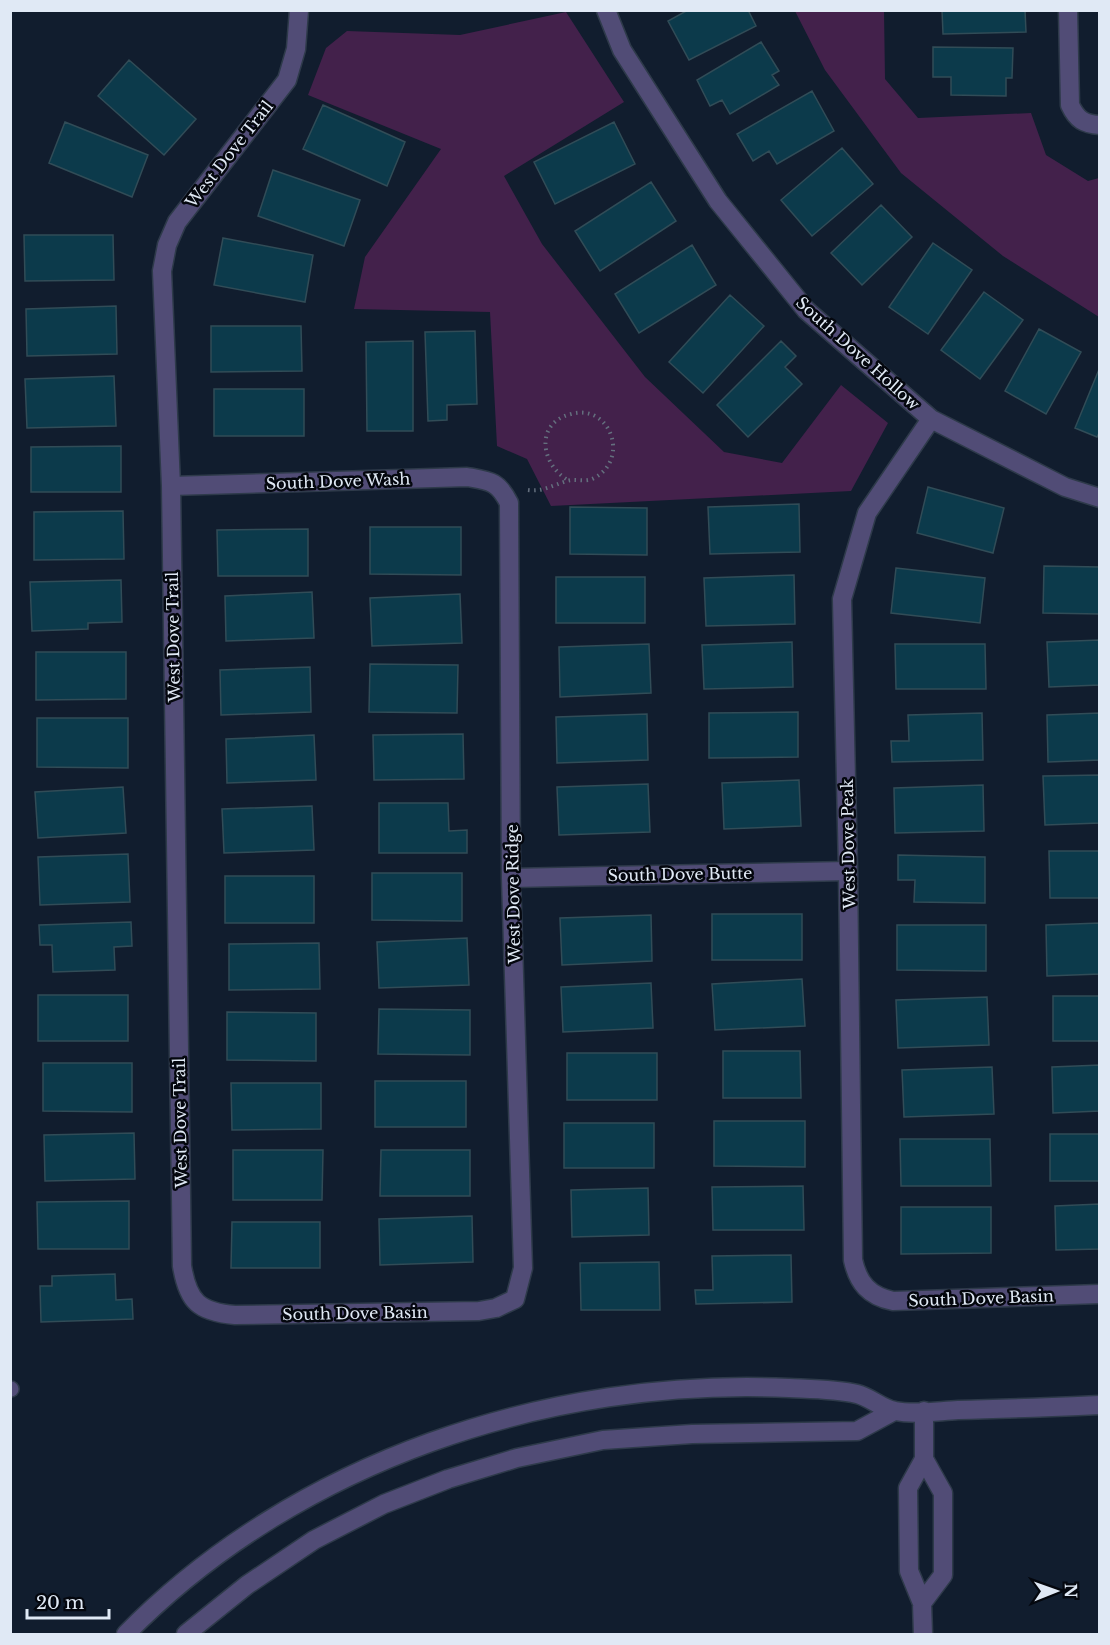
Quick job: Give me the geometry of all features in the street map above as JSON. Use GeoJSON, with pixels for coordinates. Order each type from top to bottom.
{"type":"FeatureCollection","features":[{"type":"Feature","properties":{"kind":"street","name":"West Dove Trail"},"geometry":{"type":"LineString","coordinates":[[195,1303],[185,1286],[182,1266],[171,486],[162,271],[167,245],[177,222],[287,80],[296,49],[299,10]]}},
{"type":"Feature","properties":{"kind":"street","name":"South Dove Hollow"},"geometry":{"type":"LineString","coordinates":[[606,10],[622,50],[718,201],[806,310],[931,419],[1065,487],[1100,498]]}},
{"type":"Feature","properties":{"kind":"street"},"geometry":{"type":"LineString","coordinates":[[1068,10],[1070,105],[1076,117],[1086,124],[1100,125]]}},
{"type":"Feature","properties":{"kind":"street","name":"West Dove Peak"},"geometry":{"type":"LineString","coordinates":[[866,1289],[856,1276],[853,1260],[849,871],[842,599],[867,513],[931,419]]}},
{"type":"Feature","properties":{"kind":"street","name":"South Dove Wash"},"geometry":{"type":"LineString","coordinates":[[171,486],[467,477],[489,481],[502,488]]}},
{"type":"Feature","properties":{"kind":"street","name":"West Dove Ridge"},"geometry":{"type":"LineString","coordinates":[[502,488],[509,503],[511,526],[512,878],[523,1268],[515,1299]]}},
{"type":"Feature","properties":{"kind":"street","name":"South Dove Butte"},"geometry":{"type":"LineString","coordinates":[[512,878],[849,871]]}},
{"type":"Feature","properties":{"kind":"street","name":"South Dove Basin"},"geometry":{"type":"LineString","coordinates":[[866,1289],[877,1298],[899,1302],[1100,1294]]}},
{"type":"Feature","properties":{"kind":"street","name":"South Dove Basin"},"geometry":{"type":"LineString","coordinates":[[195,1303],[211,1311],[235,1315],[479,1311],[496,1308],[515,1299]]}},
{"type":"Feature","properties":{"kind":"street"},"geometry":{"type":"LineString","coordinates":[[126,1635],[155,1605],[213,1558],[284,1511],[374,1465],[477,1426],[576,1402],[665,1391],[788,1388],[859,1394],[894,1411],[1100,1406]]}},
{"type":"Feature","properties":{"kind":"street"},"geometry":{"type":"LineString","coordinates":[[186,1635],[247,1585],[314,1540],[384,1504],[447,1479],[517,1458],[603,1440],[692,1434],[857,1431],[894,1411]]}},
{"type":"Feature","properties":{"kind":"street"},"geometry":{"type":"LineString","coordinates":[[923,1635],[922,1603],[909,1571],[908,1488],[924,1459],[924,1411]]}},
{"type":"Feature","properties":{"kind":"street"},"geometry":{"type":"LineString","coordinates":[[922,1603],[943,1575],[943,1493],[924,1459]]}},
{"type":"Feature","properties":{"kind":"path"},"geometry":{"type":"LineString","coordinates":[[502,488],[538,491],[568,480],[592,480],[602,474],[611,463],[614,451],[612,434],[605,423],[595,416],[583,413],[570,414],[559,419],[549,430],[545,442],[546,454],[558,474],[568,480]]}},
{"type":"Feature","properties":{"kind":"shaded area"},"geometry":{"type":"Polygon","coordinates":[[[795,11],[884,11],[885,79],[918,118],[1031,113],[1046,155],[1088,181],[1099,178],[1099,317],[1003,256],[901,173],[825,70],[795,11]]]}},
{"type":"Feature","properties":{"kind":"shaded area"},"geometry":{"type":"Polygon","coordinates":[[[566,12],[624,102],[504,176],[542,244],[645,377],[724,452],[782,463],[841,385],[888,423],[851,491],[551,506],[527,459],[497,446],[490,312],[354,309],[365,257],[441,149],[308,95],[326,48],[347,31],[460,35],[566,12]]]}},
{"type":"Feature","properties":{"kind":"building"},"geometry":{"type":"Polygon","coordinates":[[[688,10],[748,10],[756,26],[689,60],[668,21],[688,10]]]}},
{"type":"Feature","properties":{"kind":"building"},"geometry":{"type":"Polygon","coordinates":[[[942,10],[1025,10],[1026,32],[943,34],[942,10]]]}},
{"type":"Feature","properties":{"kind":"building"},"geometry":{"type":"Polygon","coordinates":[[[761,42],[779,71],[772,75],[779,85],[730,114],[722,100],[710,106],[697,80],[761,42]]]}},
{"type":"Feature","properties":{"kind":"building"},"geometry":{"type":"Polygon","coordinates":[[[933,47],[1013,48],[1012,78],[1006,78],[1006,96],[951,95],[951,77],[933,77],[933,47]]]}},
{"type":"Feature","properties":{"kind":"building"},"geometry":{"type":"Polygon","coordinates":[[[129,60],[196,119],[164,155],[98,96],[129,60]]]}},
{"type":"Feature","properties":{"kind":"building"},"geometry":{"type":"Polygon","coordinates":[[[812,91],[834,131],[777,164],[769,151],[753,161],[737,134],[812,91]]]}},
{"type":"Feature","properties":{"kind":"building"},"geometry":{"type":"Polygon","coordinates":[[[323,105],[405,142],[387,186],[303,149],[323,105]]]}},
{"type":"Feature","properties":{"kind":"building"},"geometry":{"type":"Polygon","coordinates":[[[65,122],[148,155],[132,197],[49,163],[65,122]]]}},
{"type":"Feature","properties":{"kind":"building"},"geometry":{"type":"Polygon","coordinates":[[[614,122],[635,164],[555,204],[534,162],[614,122]]]}},
{"type":"Feature","properties":{"kind":"building"},"geometry":{"type":"Polygon","coordinates":[[[842,148],[873,184],[812,236],[781,200],[842,148]]]}},
{"type":"Feature","properties":{"kind":"building"},"geometry":{"type":"Polygon","coordinates":[[[273,170],[360,200],[344,246],[258,216],[273,170]]]}},
{"type":"Feature","properties":{"kind":"building"},"geometry":{"type":"Polygon","coordinates":[[[651,182],[676,221],[600,271],[575,231],[651,182]]]}},
{"type":"Feature","properties":{"kind":"building"},"geometry":{"type":"Polygon","coordinates":[[[881,205],[912,237],[862,285],[831,253],[881,205]]]}},
{"type":"Feature","properties":{"kind":"building"},"geometry":{"type":"Polygon","coordinates":[[[24,235],[113,235],[114,280],[25,281],[24,235]]]}},
{"type":"Feature","properties":{"kind":"building"},"geometry":{"type":"Polygon","coordinates":[[[223,238],[313,255],[305,302],[214,285],[223,238]]]}},
{"type":"Feature","properties":{"kind":"building"},"geometry":{"type":"Polygon","coordinates":[[[933,243],[972,270],[928,334],[889,307],[933,243]]]}},
{"type":"Feature","properties":{"kind":"building"},"geometry":{"type":"Polygon","coordinates":[[[692,245],[716,285],[639,333],[615,294],[692,245]]]}},
{"type":"Feature","properties":{"kind":"building"},"geometry":{"type":"Polygon","coordinates":[[[984,292],[1023,320],[980,379],[941,350],[984,292]]]}},
{"type":"Feature","properties":{"kind":"building"},"geometry":{"type":"Polygon","coordinates":[[[730,295],[764,326],[703,393],[669,362],[730,295]]]}},
{"type":"Feature","properties":{"kind":"building"},"geometry":{"type":"Polygon","coordinates":[[[116,306],[117,354],[27,356],[26,309],[116,306]]]}},
{"type":"Feature","properties":{"kind":"building"},"geometry":{"type":"Polygon","coordinates":[[[211,326],[301,326],[302,371],[211,372],[211,326]]]}},
{"type":"Feature","properties":{"kind":"building"},"geometry":{"type":"Polygon","coordinates":[[[1039,329],[1081,352],[1046,414],[1005,391],[1039,329]]]}},
{"type":"Feature","properties":{"kind":"building"},"geometry":{"type":"Polygon","coordinates":[[[475,331],[477,404],[447,405],[447,420],[428,421],[425,332],[475,331]]]}},
{"type":"Feature","properties":{"kind":"building"},"geometry":{"type":"Polygon","coordinates":[[[413,341],[413,431],[367,431],[366,342],[413,341]]]}},
{"type":"Feature","properties":{"kind":"building"},"geometry":{"type":"Polygon","coordinates":[[[781,341],[796,356],[785,367],[802,384],[748,437],[717,405],[781,341]]]}},
{"type":"Feature","properties":{"kind":"building"},"geometry":{"type":"Polygon","coordinates":[[[1100,367],[1100,431],[1097,437],[1075,428],[1100,367]]]}},
{"type":"Feature","properties":{"kind":"building"},"geometry":{"type":"Polygon","coordinates":[[[114,376],[116,426],[27,428],[25,379],[114,376]]]}},
{"type":"Feature","properties":{"kind":"building"},"geometry":{"type":"Polygon","coordinates":[[[214,389],[304,389],[304,436],[214,436],[214,389]]]}},
{"type":"Feature","properties":{"kind":"building"},"geometry":{"type":"Polygon","coordinates":[[[121,446],[121,492],[31,492],[31,447],[121,446]]]}},
{"type":"Feature","properties":{"kind":"building"},"geometry":{"type":"Polygon","coordinates":[[[928,487],[1004,508],[993,553],[917,533],[928,487]]]}},
{"type":"Feature","properties":{"kind":"building"},"geometry":{"type":"Polygon","coordinates":[[[799,504],[800,552],[710,554],[708,507],[799,504]]]}},
{"type":"Feature","properties":{"kind":"building"},"geometry":{"type":"Polygon","coordinates":[[[570,507],[647,508],[647,555],[570,554],[570,507]]]}},
{"type":"Feature","properties":{"kind":"building"},"geometry":{"type":"Polygon","coordinates":[[[123,511],[124,559],[34,560],[34,512],[123,511]]]}},
{"type":"Feature","properties":{"kind":"building"},"geometry":{"type":"Polygon","coordinates":[[[370,527],[461,527],[461,575],[370,574],[370,527]]]}},
{"type":"Feature","properties":{"kind":"building"},"geometry":{"type":"Polygon","coordinates":[[[308,529],[308,576],[218,576],[217,530],[308,529]]]}},
{"type":"Feature","properties":{"kind":"building"},"geometry":{"type":"Polygon","coordinates":[[[1044,566],[1100,567],[1100,614],[1043,613],[1044,566]]]}},
{"type":"Feature","properties":{"kind":"building"},"geometry":{"type":"Polygon","coordinates":[[[896,568],[985,578],[980,623],[891,613],[896,568]]]}},
{"type":"Feature","properties":{"kind":"building"},"geometry":{"type":"Polygon","coordinates":[[[794,575],[795,624],[706,626],[704,578],[794,575]]]}},
{"type":"Feature","properties":{"kind":"building"},"geometry":{"type":"Polygon","coordinates":[[[556,577],[645,577],[645,623],[556,623],[556,577]]]}},
{"type":"Feature","properties":{"kind":"building"},"geometry":{"type":"Polygon","coordinates":[[[121,580],[122,622],[88,623],[88,629],[32,631],[30,582],[121,580]]]}},
{"type":"Feature","properties":{"kind":"building"},"geometry":{"type":"Polygon","coordinates":[[[312,592],[314,638],[226,641],[225,596],[312,592]]]}},
{"type":"Feature","properties":{"kind":"building"},"geometry":{"type":"Polygon","coordinates":[[[460,594],[462,643],[372,646],[370,598],[460,594]]]}},
{"type":"Feature","properties":{"kind":"building"},"geometry":{"type":"Polygon","coordinates":[[[1100,640],[1100,685],[1049,687],[1047,642],[1100,640]]]}},
{"type":"Feature","properties":{"kind":"building"},"geometry":{"type":"Polygon","coordinates":[[[792,642],[793,687],[704,689],[702,645],[792,642]]]}},
{"type":"Feature","properties":{"kind":"building"},"geometry":{"type":"Polygon","coordinates":[[[649,644],[651,693],[560,697],[559,647],[649,644]]]}},
{"type":"Feature","properties":{"kind":"building"},"geometry":{"type":"Polygon","coordinates":[[[895,644],[985,644],[986,689],[896,689],[895,644]]]}},
{"type":"Feature","properties":{"kind":"building"},"geometry":{"type":"Polygon","coordinates":[[[36,652],[126,652],[126,699],[36,700],[36,652]]]}},
{"type":"Feature","properties":{"kind":"building"},"geometry":{"type":"Polygon","coordinates":[[[370,664],[458,665],[457,713],[369,712],[370,664]]]}},
{"type":"Feature","properties":{"kind":"building"},"geometry":{"type":"Polygon","coordinates":[[[310,667],[311,712],[221,715],[220,670],[310,667]]]}},
{"type":"Feature","properties":{"kind":"building"},"geometry":{"type":"Polygon","coordinates":[[[798,712],[798,757],[709,758],[709,713],[798,712]]]}},
{"type":"Feature","properties":{"kind":"building"},"geometry":{"type":"Polygon","coordinates":[[[982,713],[983,760],[892,762],[891,741],[909,741],[908,715],[982,713]]]}},
{"type":"Feature","properties":{"kind":"building"},"geometry":{"type":"Polygon","coordinates":[[[1100,713],[1100,760],[1048,762],[1047,715],[1100,713]]]}},
{"type":"Feature","properties":{"kind":"building"},"geometry":{"type":"Polygon","coordinates":[[[647,714],[648,760],[557,763],[556,717],[647,714]]]}},
{"type":"Feature","properties":{"kind":"building"},"geometry":{"type":"Polygon","coordinates":[[[37,718],[128,718],[128,768],[37,767],[37,718]]]}},
{"type":"Feature","properties":{"kind":"building"},"geometry":{"type":"Polygon","coordinates":[[[463,734],[464,779],[374,780],[373,735],[463,734]]]}},
{"type":"Feature","properties":{"kind":"building"},"geometry":{"type":"Polygon","coordinates":[[[314,735],[316,780],[227,783],[226,739],[314,735]]]}},
{"type":"Feature","properties":{"kind":"building"},"geometry":{"type":"Polygon","coordinates":[[[1100,775],[1100,823],[1045,825],[1043,776],[1100,775]]]}},
{"type":"Feature","properties":{"kind":"building"},"geometry":{"type":"Polygon","coordinates":[[[799,780],[801,826],[724,829],[722,783],[799,780]]]}},
{"type":"Feature","properties":{"kind":"building"},"geometry":{"type":"Polygon","coordinates":[[[648,784],[650,832],[559,835],[557,787],[648,784]]]}},
{"type":"Feature","properties":{"kind":"building"},"geometry":{"type":"Polygon","coordinates":[[[983,785],[984,831],[895,833],[894,788],[983,785]]]}},
{"type":"Feature","properties":{"kind":"building"},"geometry":{"type":"Polygon","coordinates":[[[123,787],[126,833],[38,838],[35,792],[123,787]]]}},
{"type":"Feature","properties":{"kind":"building"},"geometry":{"type":"Polygon","coordinates":[[[379,803],[448,803],[449,831],[467,830],[467,853],[379,853],[379,803]]]}},
{"type":"Feature","properties":{"kind":"building"},"geometry":{"type":"Polygon","coordinates":[[[312,806],[314,850],[224,853],[222,809],[312,806]]]}},
{"type":"Feature","properties":{"kind":"building"},"geometry":{"type":"Polygon","coordinates":[[[1049,851],[1100,851],[1100,898],[1050,898],[1049,851]]]}},
{"type":"Feature","properties":{"kind":"building"},"geometry":{"type":"Polygon","coordinates":[[[128,854],[130,902],[40,905],[38,857],[128,854]]]}},
{"type":"Feature","properties":{"kind":"building"},"geometry":{"type":"Polygon","coordinates":[[[898,855],[985,857],[985,903],[914,902],[915,880],[898,880],[898,855]]]}},
{"type":"Feature","properties":{"kind":"building"},"geometry":{"type":"Polygon","coordinates":[[[372,873],[462,873],[462,921],[372,920],[372,873]]]}},
{"type":"Feature","properties":{"kind":"building"},"geometry":{"type":"Polygon","coordinates":[[[225,876],[314,876],[314,923],[225,923],[225,876]]]}},
{"type":"Feature","properties":{"kind":"building"},"geometry":{"type":"Polygon","coordinates":[[[712,914],[802,914],[802,960],[712,960],[712,914]]]}},
{"type":"Feature","properties":{"kind":"building"},"geometry":{"type":"Polygon","coordinates":[[[651,915],[652,961],[562,965],[560,918],[651,915]]]}},
{"type":"Feature","properties":{"kind":"building"},"geometry":{"type":"Polygon","coordinates":[[[131,922],[132,946],[114,947],[115,970],[53,972],[52,945],[40,945],[39,925],[131,922]]]}},
{"type":"Feature","properties":{"kind":"building"},"geometry":{"type":"Polygon","coordinates":[[[1100,923],[1100,974],[1047,976],[1046,925],[1100,923]]]}},
{"type":"Feature","properties":{"kind":"building"},"geometry":{"type":"Polygon","coordinates":[[[897,925],[986,925],[986,971],[897,970],[897,925]]]}},
{"type":"Feature","properties":{"kind":"building"},"geometry":{"type":"Polygon","coordinates":[[[467,938],[469,985],[379,988],[377,942],[467,938]]]}},
{"type":"Feature","properties":{"kind":"building"},"geometry":{"type":"Polygon","coordinates":[[[319,943],[320,989],[229,990],[229,944],[319,943]]]}},
{"type":"Feature","properties":{"kind":"building"},"geometry":{"type":"Polygon","coordinates":[[[802,979],[805,1026],[715,1030],[712,984],[802,979]]]}},
{"type":"Feature","properties":{"kind":"building"},"geometry":{"type":"Polygon","coordinates":[[[651,983],[653,1028],[563,1032],[561,987],[651,983]]]}},
{"type":"Feature","properties":{"kind":"building"},"geometry":{"type":"Polygon","coordinates":[[[38,995],[128,995],[128,1041],[38,1041],[38,995]]]}},
{"type":"Feature","properties":{"kind":"building"},"geometry":{"type":"Polygon","coordinates":[[[1053,996],[1100,996],[1100,1041],[1053,1041],[1053,996]]]}},
{"type":"Feature","properties":{"kind":"building"},"geometry":{"type":"Polygon","coordinates":[[[987,997],[989,1045],[898,1048],[896,1000],[987,997]]]}},
{"type":"Feature","properties":{"kind":"building"},"geometry":{"type":"Polygon","coordinates":[[[379,1009],[470,1010],[470,1055],[378,1054],[379,1009]]]}},
{"type":"Feature","properties":{"kind":"building"},"geometry":{"type":"Polygon","coordinates":[[[227,1012],[316,1013],[316,1061],[227,1060],[227,1012]]]}},
{"type":"Feature","properties":{"kind":"building"},"geometry":{"type":"Polygon","coordinates":[[[723,1051],[800,1051],[801,1098],[723,1098],[723,1051]]]}},
{"type":"Feature","properties":{"kind":"building"},"geometry":{"type":"Polygon","coordinates":[[[567,1053],[657,1053],[657,1100],[567,1100],[567,1053]]]}},
{"type":"Feature","properties":{"kind":"building"},"geometry":{"type":"Polygon","coordinates":[[[43,1063],[132,1063],[132,1112],[43,1111],[43,1063]]]}},
{"type":"Feature","properties":{"kind":"building"},"geometry":{"type":"Polygon","coordinates":[[[1100,1065],[1100,1111],[1053,1113],[1052,1067],[1100,1065]]]}},
{"type":"Feature","properties":{"kind":"building"},"geometry":{"type":"Polygon","coordinates":[[[992,1067],[994,1114],[904,1117],[902,1070],[992,1067]]]}},
{"type":"Feature","properties":{"kind":"building"},"geometry":{"type":"Polygon","coordinates":[[[375,1081],[466,1081],[466,1127],[375,1127],[375,1081]]]}},
{"type":"Feature","properties":{"kind":"building"},"geometry":{"type":"Polygon","coordinates":[[[231,1083],[321,1083],[321,1129],[232,1130],[231,1083]]]}},
{"type":"Feature","properties":{"kind":"building"},"geometry":{"type":"Polygon","coordinates":[[[714,1121],[805,1121],[805,1167],[714,1166],[714,1121]]]}},
{"type":"Feature","properties":{"kind":"building"},"geometry":{"type":"Polygon","coordinates":[[[564,1123],[654,1123],[654,1168],[564,1168],[564,1123]]]}},
{"type":"Feature","properties":{"kind":"building"},"geometry":{"type":"Polygon","coordinates":[[[134,1133],[135,1179],[45,1181],[44,1135],[134,1133]]]}},
{"type":"Feature","properties":{"kind":"building"},"geometry":{"type":"Polygon","coordinates":[[[1050,1134],[1100,1134],[1100,1181],[1050,1181],[1050,1134]]]}},
{"type":"Feature","properties":{"kind":"building"},"geometry":{"type":"Polygon","coordinates":[[[900,1139],[990,1139],[991,1186],[901,1186],[900,1139]]]}},
{"type":"Feature","properties":{"kind":"building"},"geometry":{"type":"Polygon","coordinates":[[[233,1150],[323,1150],[322,1200],[233,1200],[233,1150]]]}},
{"type":"Feature","properties":{"kind":"building"},"geometry":{"type":"Polygon","coordinates":[[[381,1150],[470,1150],[470,1196],[380,1196],[381,1150]]]}},
{"type":"Feature","properties":{"kind":"building"},"geometry":{"type":"Polygon","coordinates":[[[803,1186],[804,1230],[713,1230],[712,1187],[803,1186]]]}},
{"type":"Feature","properties":{"kind":"building"},"geometry":{"type":"Polygon","coordinates":[[[648,1188],[649,1235],[572,1237],[571,1190],[648,1188]]]}},
{"type":"Feature","properties":{"kind":"building"},"geometry":{"type":"Polygon","coordinates":[[[129,1201],[129,1249],[38,1249],[37,1202],[129,1201]]]}},
{"type":"Feature","properties":{"kind":"building"},"geometry":{"type":"Polygon","coordinates":[[[1100,1204],[1100,1249],[1056,1250],[1055,1206],[1100,1204]]]}},
{"type":"Feature","properties":{"kind":"building"},"geometry":{"type":"Polygon","coordinates":[[[901,1207],[991,1207],[991,1253],[901,1254],[901,1207]]]}},
{"type":"Feature","properties":{"kind":"building"},"geometry":{"type":"Polygon","coordinates":[[[472,1216],[473,1262],[380,1265],[379,1219],[472,1216]]]}},
{"type":"Feature","properties":{"kind":"building"},"geometry":{"type":"Polygon","coordinates":[[[232,1222],[320,1222],[320,1268],[231,1268],[232,1222]]]}},
{"type":"Feature","properties":{"kind":"building"},"geometry":{"type":"Polygon","coordinates":[[[791,1255],[792,1302],[696,1304],[695,1290],[713,1290],[712,1256],[791,1255]]]}},
{"type":"Feature","properties":{"kind":"building"},"geometry":{"type":"Polygon","coordinates":[[[659,1262],[660,1310],[581,1310],[580,1263],[659,1262]]]}},
{"type":"Feature","properties":{"kind":"building"},"geometry":{"type":"Polygon","coordinates":[[[115,1274],[116,1300],[132,1299],[133,1319],[41,1322],[40,1286],[52,1286],[52,1276],[115,1274]]]}}]}
